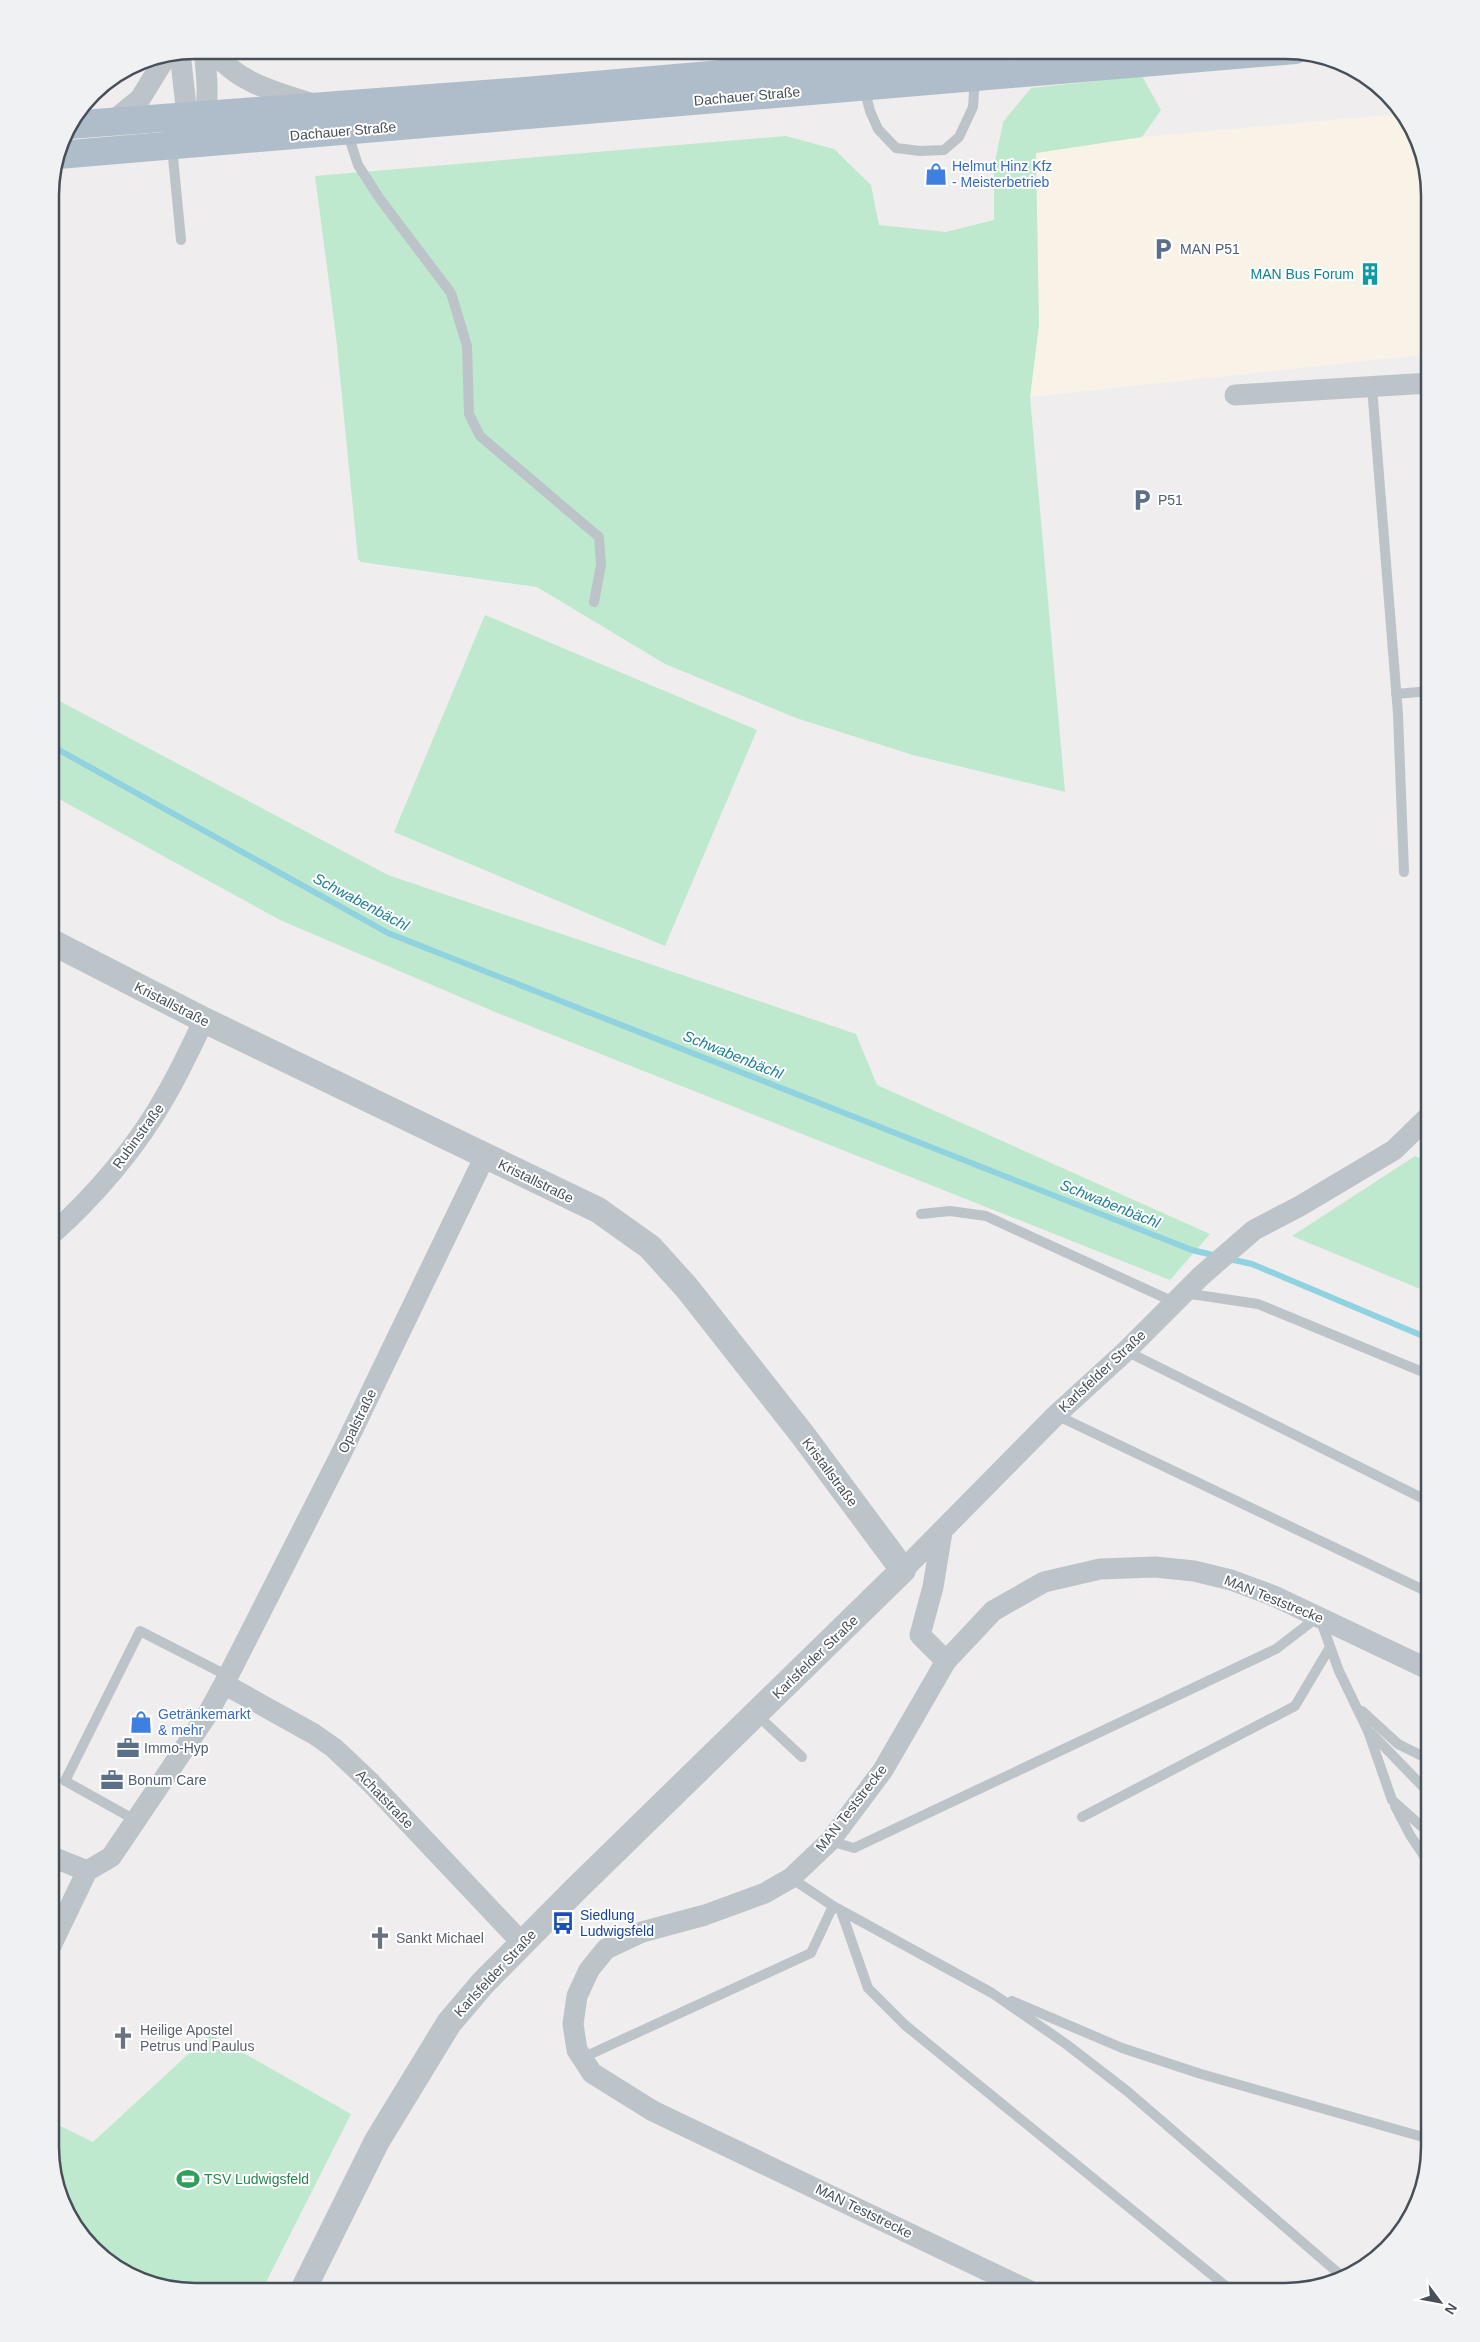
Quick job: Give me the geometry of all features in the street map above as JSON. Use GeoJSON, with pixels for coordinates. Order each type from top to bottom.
{"type":"FeatureCollection","features":[{"type":"Feature","properties":{"kind":"main road","name":"Dachauer Straße"},"geometry":{"type":"LineString","coordinates":[[79,125],[315,105],[538,90],[895,59]]}},
{"type":"Feature","properties":{"kind":"main road","name":"Dachauer Straße"},"geometry":{"type":"LineString","coordinates":[[65,155],[1184,59]]}},
{"type":"Feature","properties":{"kind":"street"},"geometry":{"type":"LineString","coordinates":[[197,115],[208,95],[205,59]]}},
{"type":"Feature","properties":{"kind":"street"},"geometry":{"type":"LineString","coordinates":[[222,59],[238,75],[252,83],[315,105]]}},
{"type":"Feature","properties":{"kind":"street"},"geometry":{"type":"LineString","coordinates":[[182,60],[197,115],[198,144]]}},
{"type":"Feature","properties":{"kind":"street"},"geometry":{"type":"LineString","coordinates":[[113,122],[140,99],[163,62]]}},
{"type":"Feature","properties":{"kind":"street"},"geometry":{"type":"LineString","coordinates":[[1235,394],[1421,384]]}},
{"type":"Feature","properties":{"kind":"street","name":"Kristallstraße"},"geometry":{"type":"LineString","coordinates":[[59,946],[204,1020],[598,1210],[650,1247],[687,1288],[903,1570]]}},
{"type":"Feature","properties":{"kind":"street","name":"Rubinstraße"},"geometry":{"type":"LineString","coordinates":[[59,1228],[82,1208],[126,1154],[166,1097],[204,1020]]}},
{"type":"Feature","properties":{"kind":"street","name":"Karlsfelder Straße"},"geometry":{"type":"LineString","coordinates":[[306,2283],[377,2141],[438,2037],[483,1983],[575,1890],[942,1532],[1056,1415],[1126,1351],[1200,1276],[1254,1230],[1300,1206],[1394,1150],[1421,1124]]}},
{"type":"Feature","properties":{"kind":"street","name":"Opalstraße"},"geometry":{"type":"LineString","coordinates":[[87,1871],[111,1857],[207,1715],[341,1454],[485,1156]]}},
{"type":"Feature","properties":{"kind":"street"},"geometry":{"type":"LineString","coordinates":[[942,1532],[933,1587],[920,1636],[946,1661]]}},
{"type":"Feature","properties":{"kind":"street","name":"MAN Teststrecke"},"geometry":{"type":"LineString","coordinates":[[1013,2283],[653,2110],[592,2073],[577,2050],[573,2024],[577,1996],[588,1970],[606,1949],[642,1932],[705,1915],[764,1893],[791,1878],[830,1841],[883,1770],[946,1661],[993,1611],[1044,1582],[1100,1569],[1155,1568],[1194,1571],[1231,1580],[1319,1616],[1421,1666]]}},
{"type":"Feature","properties":{"kind":"street","name":"Achatstraße"},"geometry":{"type":"LineString","coordinates":[[226,1680],[334,1748],[371,1783],[522,1944]]}},
{"type":"Feature","properties":{"kind":"street"},"geometry":{"type":"LineString","coordinates":[[59,1860],[87,1871],[59,1929]]}},
{"type":"Feature","properties":{"kind":"lane"},"geometry":{"type":"LineString","coordinates":[[864,86],[870,111],[878,129],[896,148],[920,152],[944,150],[959,137],[972,107],[975,76]]}},
{"type":"Feature","properties":{"kind":"lane"},"geometry":{"type":"LineString","coordinates":[[347,130],[358,165],[380,199],[451,293],[467,346],[469,414],[480,436],[599,537],[601,565],[594,602]]}},
{"type":"Feature","properties":{"kind":"lane"},"geometry":{"type":"LineString","coordinates":[[171,146],[181,240]]}},
{"type":"Feature","properties":{"kind":"lane"},"geometry":{"type":"LineString","coordinates":[[1372,387],[1396,694],[1404,872]]}},
{"type":"Feature","properties":{"kind":"lane"},"geometry":{"type":"LineString","coordinates":[[1396,694],[1421,692]]}},
{"type":"Feature","properties":{"kind":"lane"},"geometry":{"type":"LineString","coordinates":[[921,1214],[950,1211],[986,1216],[1178,1298],[1258,1304],[1421,1371]]}},
{"type":"Feature","properties":{"kind":"lane"},"geometry":{"type":"LineString","coordinates":[[1126,1351],[1421,1498]]}},
{"type":"Feature","properties":{"kind":"lane"},"geometry":{"type":"LineString","coordinates":[[1056,1415],[1421,1589]]}},
{"type":"Feature","properties":{"kind":"lane"},"geometry":{"type":"LineString","coordinates":[[830,1841],[854,1848],[1276,1649],[1319,1616],[1339,1671],[1368,1731],[1392,1800],[1421,1852]]}},
{"type":"Feature","properties":{"kind":"lane"},"geometry":{"type":"LineString","coordinates":[[137,1821],[65,1781],[140,1631],[226,1680]]}},
{"type":"Feature","properties":{"kind":"lane"},"geometry":{"type":"LineString","coordinates":[[1082,1817],[1295,1706],[1330,1647]]}},
{"type":"Feature","properties":{"kind":"lane"},"geometry":{"type":"LineString","coordinates":[[1357,1707],[1398,1744],[1421,1756]]}},
{"type":"Feature","properties":{"kind":"lane"},"geometry":{"type":"LineString","coordinates":[[756,1714],[802,1757]]}},
{"type":"Feature","properties":{"kind":"lane"},"geometry":{"type":"LineString","coordinates":[[1368,1731],[1421,1785]]}},
{"type":"Feature","properties":{"kind":"lane"},"geometry":{"type":"LineString","coordinates":[[1392,1800],[1421,1826]]}},
{"type":"Feature","properties":{"kind":"lane"},"geometry":{"type":"LineString","coordinates":[[791,1878],[837,1908],[992,1993],[1122,2048],[1193,2072],[1421,2136]]}},
{"type":"Feature","properties":{"kind":"lane"},"geometry":{"type":"LineString","coordinates":[[582,2058],[811,1953],[837,1908]]}},
{"type":"Feature","properties":{"kind":"lane"},"geometry":{"type":"LineString","coordinates":[[837,1908],[868,1988],[905,2025],[1222,2283]]}},
{"type":"Feature","properties":{"kind":"lane"},"geometry":{"type":"LineString","coordinates":[[992,1993],[1066,2044],[1127,2091],[1337,2272]]}},
{"type":"Feature","properties":{"kind":"shaded area"},"geometry":{"type":"Polygon","coordinates":[[[1394,114],[1411,143],[1420,177],[1421,355],[1030,397],[1039,325],[1036,153],[1142,137],[1394,114]]]}},
{"type":"Feature","properties":{"kind":"green space"},"geometry":{"type":"Polygon","coordinates":[[[1142,76],[1161,110],[1142,137],[1036,153],[1039,325],[1030,397],[1065,792],[913,755],[796,718],[665,664],[537,587],[361,562],[358,559],[336,336],[315,176],[786,136],[834,149],[871,185],[879,225],[946,232],[994,220],[994,167],[1003,122],[1031,88],[1142,76]]]}},
{"type":"Feature","properties":{"kind":"green space"},"geometry":{"type":"Polygon","coordinates":[[[485,615],[757,730],[665,946],[394,832],[485,615]]]}},
{"type":"Feature","properties":{"kind":"green space"},"geometry":{"type":"Polygon","coordinates":[[[59,701],[388,875],[856,1034],[877,1085],[1210,1234],[1170,1280],[500,1014],[280,920],[59,799],[59,701]]]}},
{"type":"Feature","properties":{"kind":"green space"},"geometry":{"type":"Polygon","coordinates":[[[1415,1156],[1421,1158],[1421,1289],[1292,1236],[1415,1156]]]}},
{"type":"Feature","properties":{"kind":"green space","name":"TSV Ludwigsfeld"},"geometry":{"type":"Polygon","coordinates":[[[210,2034],[351,2114],[266,2283],[186,2283],[168,2281],[135,2269],[105,2249],[82,2223],[66,2191],[61,2174],[59,2156],[59,2125],[93,2142],[210,2034]]]}},
{"type":"Feature","properties":{"kind":"waterway","name":"Schwabenbächl"},"geometry":{"type":"LineString","coordinates":[[59,750],[388,933],[1192,1250],[1217,1256]]}},
{"type":"Feature","properties":{"kind":"waterway","name":"Schwabenbächl"},"geometry":{"type":"LineString","coordinates":[[1229,1259],[1252,1264],[1421,1335]]}},
{"type":"Feature","properties":{"kind":"place","name":"Helmut Hinz Kfz - Meisterbetrieb"},"geometry":{"type":"Point","coordinates":[936,174]}},
{"type":"Feature","properties":{"kind":"place","name":"MAN P51"},"geometry":{"type":"Point","coordinates":[1163,249]}},
{"type":"Feature","properties":{"kind":"place","name":"MAN Bus Forum"},"geometry":{"type":"Point","coordinates":[1370,274]}},
{"type":"Feature","properties":{"kind":"place","name":"P51"},"geometry":{"type":"Point","coordinates":[1142,500]}},
{"type":"Feature","properties":{"kind":"place","name":"Getränkemarkt & mehr"},"geometry":{"type":"Point","coordinates":[141,1722]}},
{"type":"Feature","properties":{"kind":"place","name":"Immo-Hyp"},"geometry":{"type":"Point","coordinates":[128,1748]}},
{"type":"Feature","properties":{"kind":"place","name":"Bonum Care"},"geometry":{"type":"Point","coordinates":[112,1780]}},
{"type":"Feature","properties":{"kind":"place","name":"Siedlung Ludwigsfeld"},"geometry":{"type":"Point","coordinates":[563,1923]}},
{"type":"Feature","properties":{"kind":"place","name":"Sankt Michael"},"geometry":{"type":"Point","coordinates":[380,1938]}},
{"type":"Feature","properties":{"kind":"place","name":"Heilige Apostel Petrus und Paulus"},"geometry":{"type":"Point","coordinates":[123,2038]}},
{"type":"Feature","properties":{"kind":"place","name":"TSV Ludwigsfeld"},"geometry":{"type":"Point","coordinates":[188,2179]}}]}
